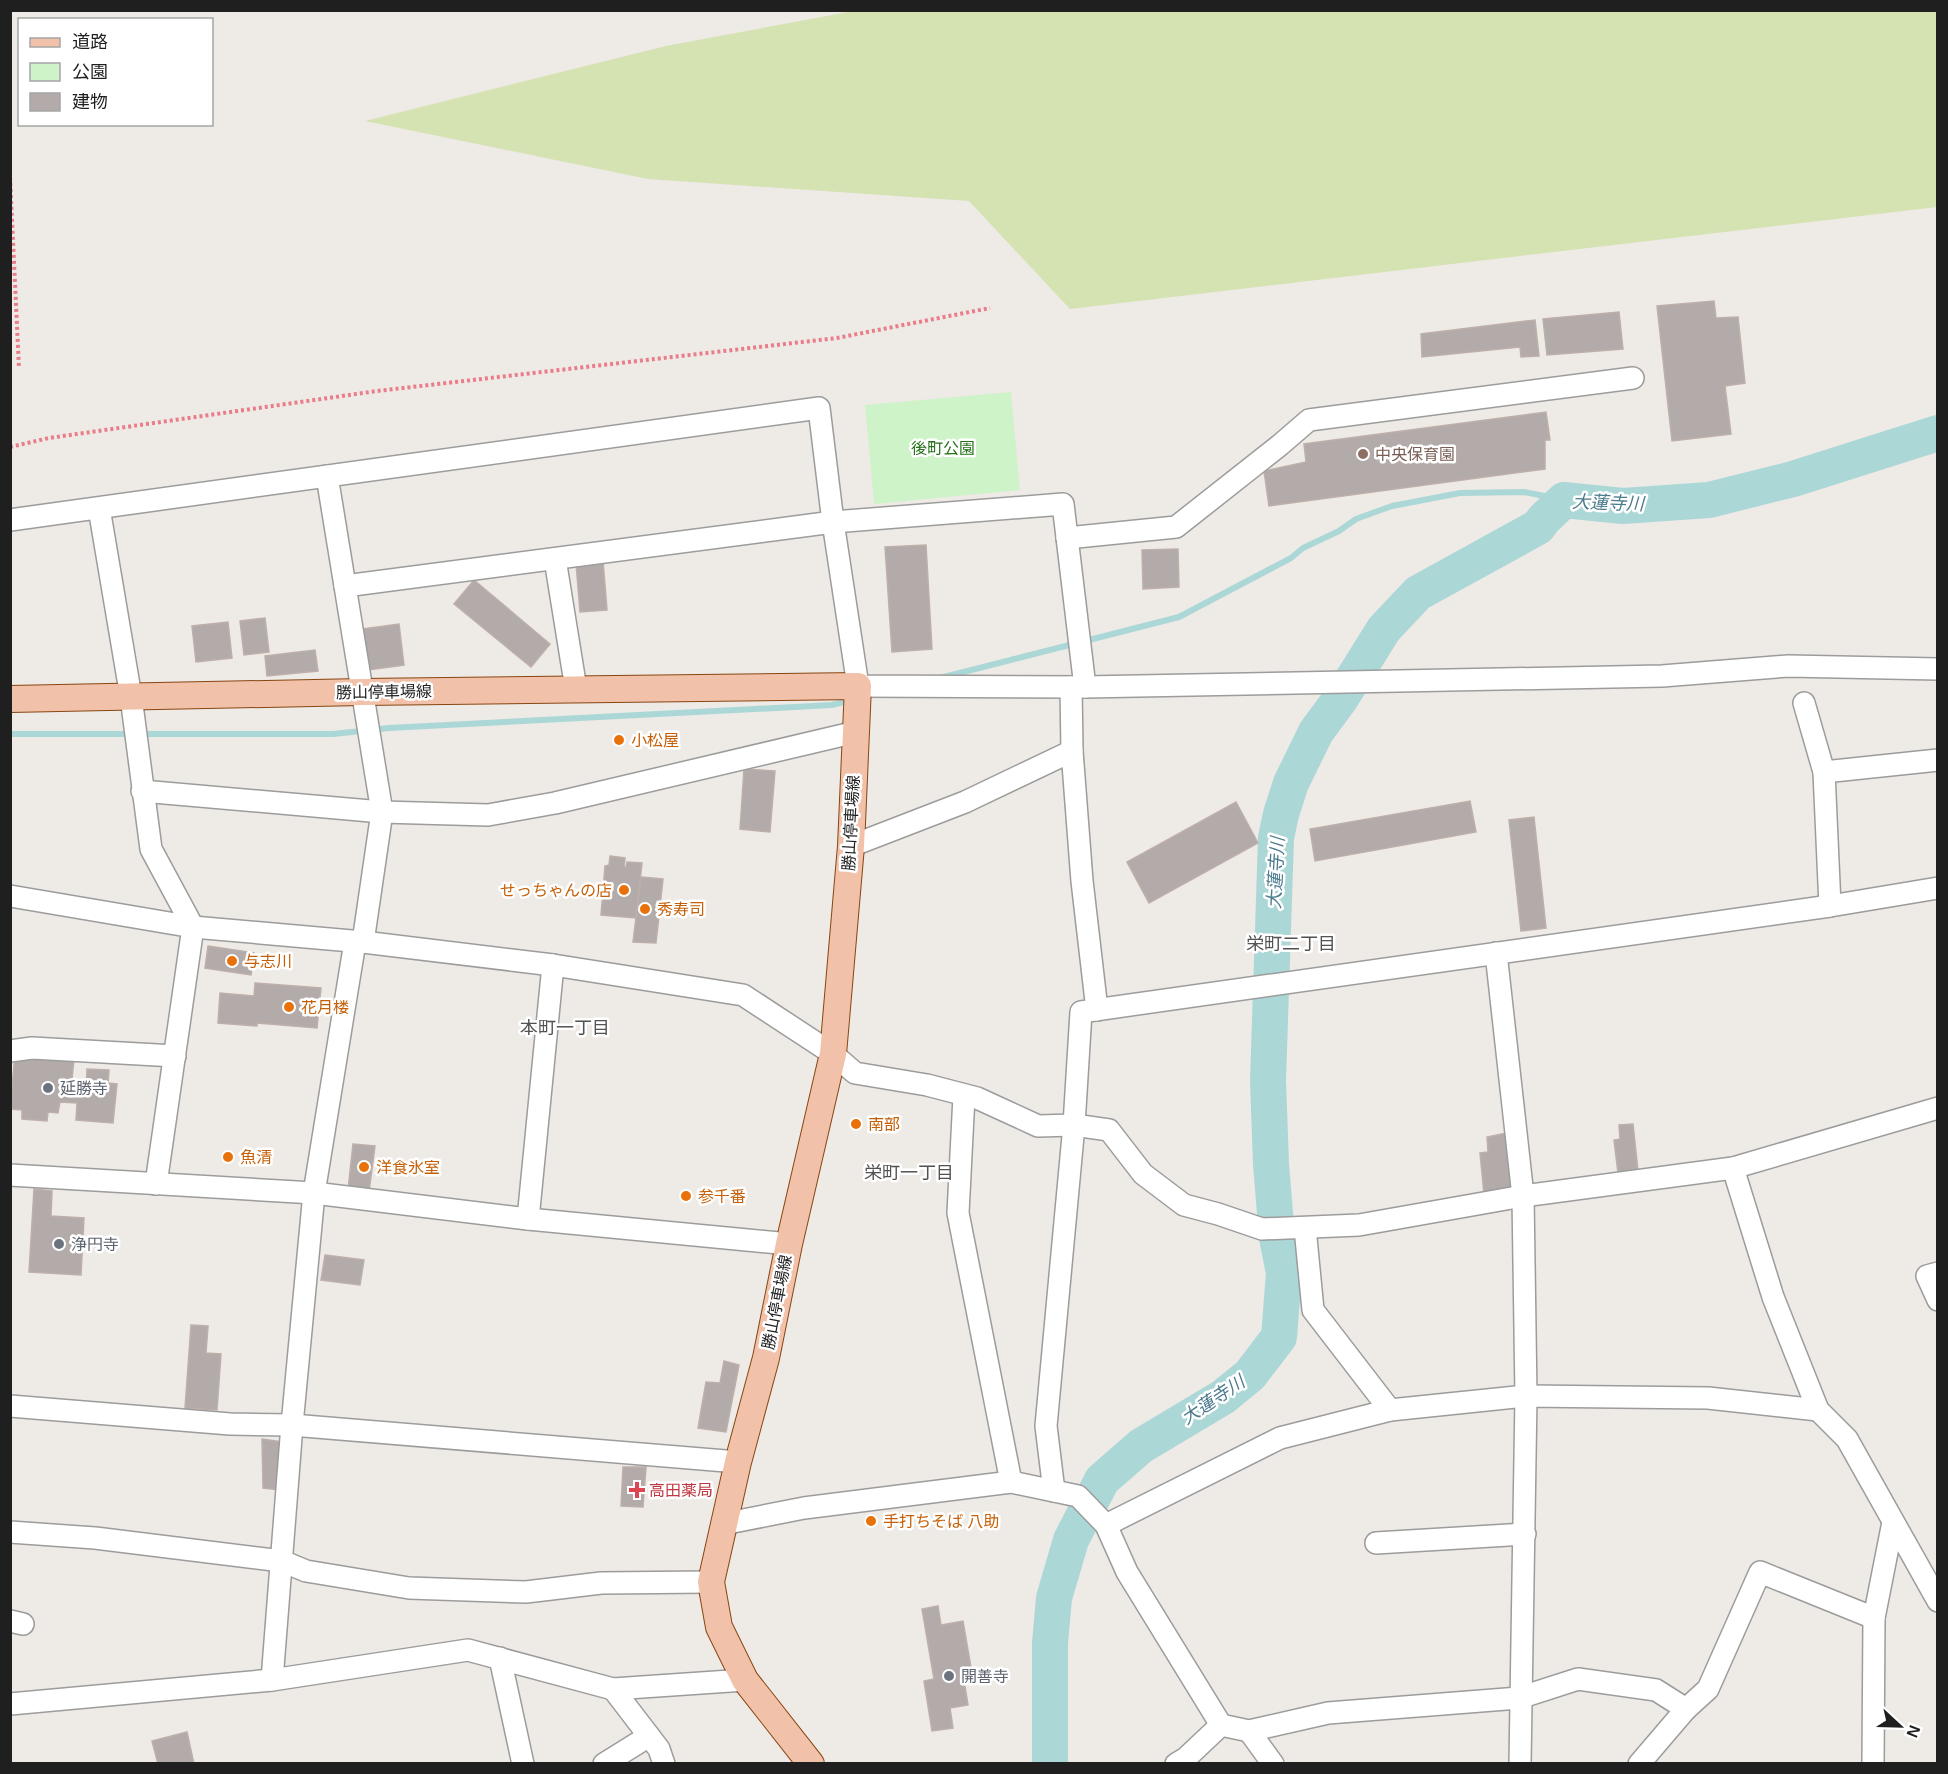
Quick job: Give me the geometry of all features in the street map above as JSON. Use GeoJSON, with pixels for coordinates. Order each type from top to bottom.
{"type":"FeatureCollection","features":[{"type":"Feature","properties":{"kind":"main road","name":"勝山停車場線"},"geometry":{"type":"LineString","coordinates":[[10,699],[858,686],[851,846],[832,1054],[766,1358],[738,1462],[711,1582],[719,1627],[745,1680],[811,1764]]}},
{"type":"Feature","properties":{"kind":"street"},"geometry":{"type":"LineString","coordinates":[[1067,538],[1176,527],[1309,420],[1633,378]]}},
{"type":"Feature","properties":{"kind":"street"},"geometry":{"type":"LineString","coordinates":[[10,520],[819,408],[833,522],[858,686],[1078,687],[1662,676],[1788,666],[1938,669]]}},
{"type":"Feature","properties":{"kind":"street"},"geometry":{"type":"LineString","coordinates":[[272,1680],[292,1425],[314,1193],[382,812],[327,476]]}},
{"type":"Feature","properties":{"kind":"street"},"geometry":{"type":"LineString","coordinates":[[345,586],[833,522],[1063,504],[1078,687],[1072,751],[1089,1011],[1074,1125],[1046,1426],[1054,1491]]}},
{"type":"Feature","properties":{"kind":"street"},"geometry":{"type":"LineString","coordinates":[[99,508],[131,697],[151,849],[193,927],[156,1184]]}},
{"type":"Feature","properties":{"kind":"street"},"geometry":{"type":"LineString","coordinates":[[555,559],[576,689]]}},
{"type":"Feature","properties":{"kind":"street"},"geometry":{"type":"LineString","coordinates":[[1803,703],[1824,772],[1830,906]]}},
{"type":"Feature","properties":{"kind":"street"},"geometry":{"type":"LineString","coordinates":[[142,792],[382,812],[488,814],[555,803],[856,732]]}},
{"type":"Feature","properties":{"kind":"street"},"geometry":{"type":"LineString","coordinates":[[851,846],[965,801],[1072,751]]}},
{"type":"Feature","properties":{"kind":"street"},"geometry":{"type":"LineString","coordinates":[[1824,772],[1938,760]]}},
{"type":"Feature","properties":{"kind":"street"},"geometry":{"type":"LineString","coordinates":[[1089,1011],[1830,906],[1938,888]]}},
{"type":"Feature","properties":{"kind":"street"},"geometry":{"type":"LineString","coordinates":[[10,896],[193,927],[358,942],[553,965],[743,995],[832,1054],[855,1073],[927,1085],[977,1098],[1038,1126],[1074,1125],[1109,1130],[1143,1174],[1184,1205],[1262,1229],[1359,1225],[1523,1196],[1733,1168],[1938,1108]]}},
{"type":"Feature","properties":{"kind":"street"},"geometry":{"type":"LineString","coordinates":[[1496,953],[1523,1196],[1526,1396],[1525,1534],[1519,1698],[1520,1764]]}},
{"type":"Feature","properties":{"kind":"street"},"geometry":{"type":"LineString","coordinates":[[528,1219],[553,965]]}},
{"type":"Feature","properties":{"kind":"street"},"geometry":{"type":"LineString","coordinates":[[10,1051],[33,1048],[175,1056]]}},
{"type":"Feature","properties":{"kind":"street"},"geometry":{"type":"LineString","coordinates":[[964,1096],[958,1213],[1011,1482]]}},
{"type":"Feature","properties":{"kind":"street"},"geometry":{"type":"LineString","coordinates":[[1733,1168],[1773,1297],[1818,1410],[1847,1439],[1938,1601]]}},
{"type":"Feature","properties":{"kind":"street"},"geometry":{"type":"LineString","coordinates":[[10,1175],[314,1193],[528,1219],[789,1244]]}},
{"type":"Feature","properties":{"kind":"street"},"geometry":{"type":"LineString","coordinates":[[1305,1228],[1313,1310],[1390,1410]]}},
{"type":"Feature","properties":{"kind":"street"},"geometry":{"type":"LineString","coordinates":[[1938,1273],[1928,1276],[1938,1300]]}},
{"type":"Feature","properties":{"kind":"street"},"geometry":{"type":"LineString","coordinates":[[1106,1525],[1280,1438],[1390,1410],[1526,1396],[1707,1398],[1818,1410]]}},
{"type":"Feature","properties":{"kind":"street"},"geometry":{"type":"LineString","coordinates":[[10,1406],[231,1424],[292,1425],[738,1462]]}},
{"type":"Feature","properties":{"kind":"street"},"geometry":{"type":"LineString","coordinates":[[723,1524],[804,1508],[1011,1482],[1078,1496],[1106,1525],[1127,1572],[1221,1725],[1249,1731],[1328,1713],[1519,1698],[1578,1679],[1656,1690],[1686,1709]]}},
{"type":"Feature","properties":{"kind":"street"},"geometry":{"type":"LineString","coordinates":[[1873,1764],[1874,1618],[1893,1522]]}},
{"type":"Feature","properties":{"kind":"street"},"geometry":{"type":"LineString","coordinates":[[10,1532],[95,1538],[282,1561],[306,1571],[409,1588],[526,1592],[601,1583],[711,1582]]}},
{"type":"Feature","properties":{"kind":"street"},"geometry":{"type":"LineString","coordinates":[[1376,1543],[1525,1534]]}},
{"type":"Feature","properties":{"kind":"street"},"geometry":{"type":"LineString","coordinates":[[1639,1764],[1686,1709],[1708,1689],[1760,1572],[1874,1618]]}},
{"type":"Feature","properties":{"kind":"street"},"geometry":{"type":"LineString","coordinates":[[10,1704],[272,1680],[468,1650],[613,1689],[745,1680]]}},
{"type":"Feature","properties":{"kind":"street"},"geometry":{"type":"LineString","coordinates":[[500,1658],[523,1764]]}},
{"type":"Feature","properties":{"kind":"street"},"geometry":{"type":"LineString","coordinates":[[613,1689],[659,1749],[664,1764]]}},
{"type":"Feature","properties":{"kind":"street"},"geometry":{"type":"LineString","coordinates":[[1183,1762],[1221,1725]]}},
{"type":"Feature","properties":{"kind":"street"},"geometry":{"type":"LineString","coordinates":[[1249,1731],[1273,1764]]}},
{"type":"Feature","properties":{"kind":"street"},"geometry":{"type":"LineString","coordinates":[[604,1764],[650,1736]]}},
{"type":"Feature","properties":{"kind":"path"},"geometry":{"type":"LineString","coordinates":[[10,177],[19,368]]}},
{"type":"Feature","properties":{"kind":"path"},"geometry":{"type":"LineString","coordinates":[[10,447],[49,438],[377,391],[837,338],[990,308]]}},
{"type":"Feature","properties":{"kind":"green space"},"geometry":{"type":"Polygon","coordinates":[[[859,10],[1937,11],[1937,207],[1070,309],[969,201],[648,179],[365,121],[666,46],[859,10]]]}},
{"type":"Feature","properties":{"kind":"green space","name":"後町公園"},"geometry":{"type":"Polygon","coordinates":[[[1011,392],[1020,490],[874,504],[865,405],[1011,392]]]}},
{"type":"Feature","properties":{"kind":"building"},"geometry":{"type":"Polygon","coordinates":[[[1714,301],[1716,318],[1738,317],[1745,383],[1725,386],[1731,434],[1672,441],[1657,306],[1714,301]]]}},
{"type":"Feature","properties":{"kind":"building"},"geometry":{"type":"Polygon","coordinates":[[[1619,312],[1623,349],[1547,355],[1543,319],[1619,312]]]}},
{"type":"Feature","properties":{"kind":"building"},"geometry":{"type":"Polygon","coordinates":[[[1535,320],[1539,356],[1521,357],[1520,347],[1422,357],[1421,334],[1535,320]]]}},
{"type":"Feature","properties":{"kind":"building"},"geometry":{"type":"Polygon","coordinates":[[[1546,412],[1550,440],[1545,440],[1545,469],[1269,506],[1264,471],[1306,462],[1304,444],[1546,412]]]}},
{"type":"Feature","properties":{"kind":"building"},"geometry":{"type":"Polygon","coordinates":[[[926,545],[932,649],[892,652],[885,547],[926,545]]]}},
{"type":"Feature","properties":{"kind":"building"},"geometry":{"type":"Polygon","coordinates":[[[1178,549],[1179,587],[1143,589],[1142,550],[1178,549]]]}},
{"type":"Feature","properties":{"kind":"building"},"geometry":{"type":"Polygon","coordinates":[[[603,561],[607,610],[580,612],[576,563],[603,561]]]}},
{"type":"Feature","properties":{"kind":"building"},"geometry":{"type":"Polygon","coordinates":[[[474,580],[550,644],[531,667],[454,604],[474,580]]]}},
{"type":"Feature","properties":{"kind":"building"},"geometry":{"type":"Polygon","coordinates":[[[265,618],[269,652],[244,655],[240,621],[265,618]]]}},
{"type":"Feature","properties":{"kind":"building"},"geometry":{"type":"Polygon","coordinates":[[[228,622],[232,658],[196,662],[192,626],[228,622]]]}},
{"type":"Feature","properties":{"kind":"building"},"geometry":{"type":"Polygon","coordinates":[[[399,624],[404,665],[368,670],[363,629],[399,624]]]}},
{"type":"Feature","properties":{"kind":"building"},"geometry":{"type":"Polygon","coordinates":[[[315,650],[318,671],[267,676],[265,656],[315,650]]]}},
{"type":"Feature","properties":{"kind":"building"},"geometry":{"type":"Polygon","coordinates":[[[744,769],[775,771],[770,832],[740,829],[744,769]]]}},
{"type":"Feature","properties":{"kind":"building"},"geometry":{"type":"Polygon","coordinates":[[[1470,801],[1476,832],[1315,861],[1310,829],[1470,801]]]}},
{"type":"Feature","properties":{"kind":"building"},"geometry":{"type":"Polygon","coordinates":[[[1236,802],[1258,843],[1149,903],[1127,862],[1236,802]]]}},
{"type":"Feature","properties":{"kind":"building"},"geometry":{"type":"Polygon","coordinates":[[[1534,817],[1546,928],[1521,931],[1509,820],[1534,817]]]}},
{"type":"Feature","properties":{"kind":"building"},"geometry":{"type":"Polygon","coordinates":[[[610,856],[625,858],[624,867],[627,862],[642,863],[636,918],[601,915],[605,866],[609,865],[610,856]]]}},
{"type":"Feature","properties":{"kind":"building"},"geometry":{"type":"Polygon","coordinates":[[[641,877],[663,879],[656,943],[633,942],[641,877]]]}},
{"type":"Feature","properties":{"kind":"building"},"geometry":{"type":"Polygon","coordinates":[[[208,946],[254,953],[251,975],[205,968],[208,946]]]}},
{"type":"Feature","properties":{"kind":"building"},"geometry":{"type":"Polygon","coordinates":[[[255,983],[321,988],[317,1028],[257,1023],[257,1026],[218,1023],[220,993],[254,996],[255,983]]]}},
{"type":"Feature","properties":{"kind":"building"},"geometry":{"type":"Polygon","coordinates":[[[15,1054],[74,1059],[71,1090],[86,1091],[87,1069],[109,1070],[108,1083],[117,1084],[113,1123],[76,1120],[77,1103],[60,1102],[58,1113],[48,1112],[47,1121],[22,1119],[22,1110],[10,1109],[15,1054]]]}},
{"type":"Feature","properties":{"kind":"building"},"geometry":{"type":"Polygon","coordinates":[[[1633,1124],[1638,1171],[1618,1173],[1614,1140],[1620,1139],[1619,1125],[1633,1124]]]}},
{"type":"Feature","properties":{"kind":"building"},"geometry":{"type":"Polygon","coordinates":[[[1507,1133],[1512,1190],[1484,1194],[1480,1153],[1488,1152],[1487,1137],[1507,1133]]]}},
{"type":"Feature","properties":{"kind":"building"},"geometry":{"type":"Polygon","coordinates":[[[353,1144],[375,1146],[369,1192],[348,1190],[353,1144]]]}},
{"type":"Feature","properties":{"kind":"building"},"geometry":{"type":"Polygon","coordinates":[[[34,1189],[52,1191],[51,1216],[84,1218],[81,1275],[29,1272],[34,1189]]]}},
{"type":"Feature","properties":{"kind":"building"},"geometry":{"type":"Polygon","coordinates":[[[325,1255],[364,1260],[360,1285],[321,1280],[325,1255]]]}},
{"type":"Feature","properties":{"kind":"building"},"geometry":{"type":"Polygon","coordinates":[[[191,1325],[208,1326],[206,1353],[221,1354],[217,1410],[185,1408],[191,1325]]]}},
{"type":"Feature","properties":{"kind":"building"},"geometry":{"type":"Polygon","coordinates":[[[724,1361],[739,1365],[726,1432],[698,1428],[706,1382],[720,1383],[724,1361]]]}},
{"type":"Feature","properties":{"kind":"building"},"geometry":{"type":"Polygon","coordinates":[[[262,1439],[282,1442],[280,1490],[263,1488],[262,1439]]]}},
{"type":"Feature","properties":{"kind":"building"},"geometry":{"type":"Polygon","coordinates":[[[623,1467],[646,1467],[643,1507],[621,1506],[623,1467]]]}},
{"type":"Feature","properties":{"kind":"building"},"geometry":{"type":"Polygon","coordinates":[[[938,1606],[941,1625],[963,1621],[972,1673],[963,1674],[968,1705],[950,1708],[953,1728],[932,1731],[924,1681],[934,1679],[922,1609],[938,1606]]]}},
{"type":"Feature","properties":{"kind":"building"},"geometry":{"type":"Polygon","coordinates":[[[187,1732],[194,1764],[158,1764],[152,1741],[187,1732]]]}},
{"type":"Feature","properties":{"kind":"waterway","name":"大蓮寺川"},"geometry":{"type":"LineString","coordinates":[[1050,1764],[1050,1643],[1054,1598],[1071,1540],[1102,1480],[1141,1446],[1223,1397],[1250,1375],[1279,1337],[1284,1273],[1277,1238],[1268,1081],[1276,838],[1291,783],[1316,732],[1341,698],[1384,629],[1418,593],[1538,527],[1564,500],[1623,506],[1709,500],[1793,479],[1938,433]]}},
{"type":"Feature","properties":{"kind":"waterway"},"geometry":{"type":"LineString","coordinates":[[940,678],[1179,617],[1291,558],[1303,548],[1339,531],[1356,519],[1392,506],[1460,493],[1524,492],[1564,500]]}},
{"type":"Feature","properties":{"kind":"waterway"},"geometry":{"type":"LineString","coordinates":[[10,734],[333,734],[389,728],[832,705],[851,700]]}},
{"type":"Feature","properties":{"kind":"place","name":"中央保育園"},"geometry":{"type":"Point","coordinates":[1363,454]}},
{"type":"Feature","properties":{"kind":"place","name":"小松屋"},"geometry":{"type":"Point","coordinates":[619,740]}},
{"type":"Feature","properties":{"kind":"place","name":"せっちゃんの店"},"geometry":{"type":"Point","coordinates":[624,890]}},
{"type":"Feature","properties":{"kind":"place","name":"秀寿司"},"geometry":{"type":"Point","coordinates":[645,909]}},
{"type":"Feature","properties":{"kind":"place","name":"与志川"},"geometry":{"type":"Point","coordinates":[232,961]}},
{"type":"Feature","properties":{"kind":"place","name":"花月楼"},"geometry":{"type":"Point","coordinates":[289,1007]}},
{"type":"Feature","properties":{"kind":"place","name":"延勝寺"},"geometry":{"type":"Point","coordinates":[48,1088]}},
{"type":"Feature","properties":{"kind":"place","name":"南部"},"geometry":{"type":"Point","coordinates":[856,1124]}},
{"type":"Feature","properties":{"kind":"place","name":"魚清"},"geometry":{"type":"Point","coordinates":[228,1157]}},
{"type":"Feature","properties":{"kind":"place","name":"洋食氷室"},"geometry":{"type":"Point","coordinates":[364,1167]}},
{"type":"Feature","properties":{"kind":"place","name":"参千番"},"geometry":{"type":"Point","coordinates":[686,1196]}},
{"type":"Feature","properties":{"kind":"place","name":"浄円寺"},"geometry":{"type":"Point","coordinates":[59,1244]}},
{"type":"Feature","properties":{"kind":"place","name":"高田薬局"},"geometry":{"type":"Point","coordinates":[637,1490]}},
{"type":"Feature","properties":{"kind":"place","name":"手打ちそば 八助"},"geometry":{"type":"Point","coordinates":[871,1521]}},
{"type":"Feature","properties":{"kind":"place","name":"開善寺"},"geometry":{"type":"Point","coordinates":[949,1676]}},
{"type":"Feature","properties":{"kind":"district","name":"栄町二丁目"},"geometry":{"type":"Point","coordinates":[1291,944]}},
{"type":"Feature","properties":{"kind":"district","name":"本町一丁目"},"geometry":{"type":"Point","coordinates":[565,1028]}},
{"type":"Feature","properties":{"kind":"district","name":"栄町一丁目"},"geometry":{"type":"Point","coordinates":[909,1173]}}]}
